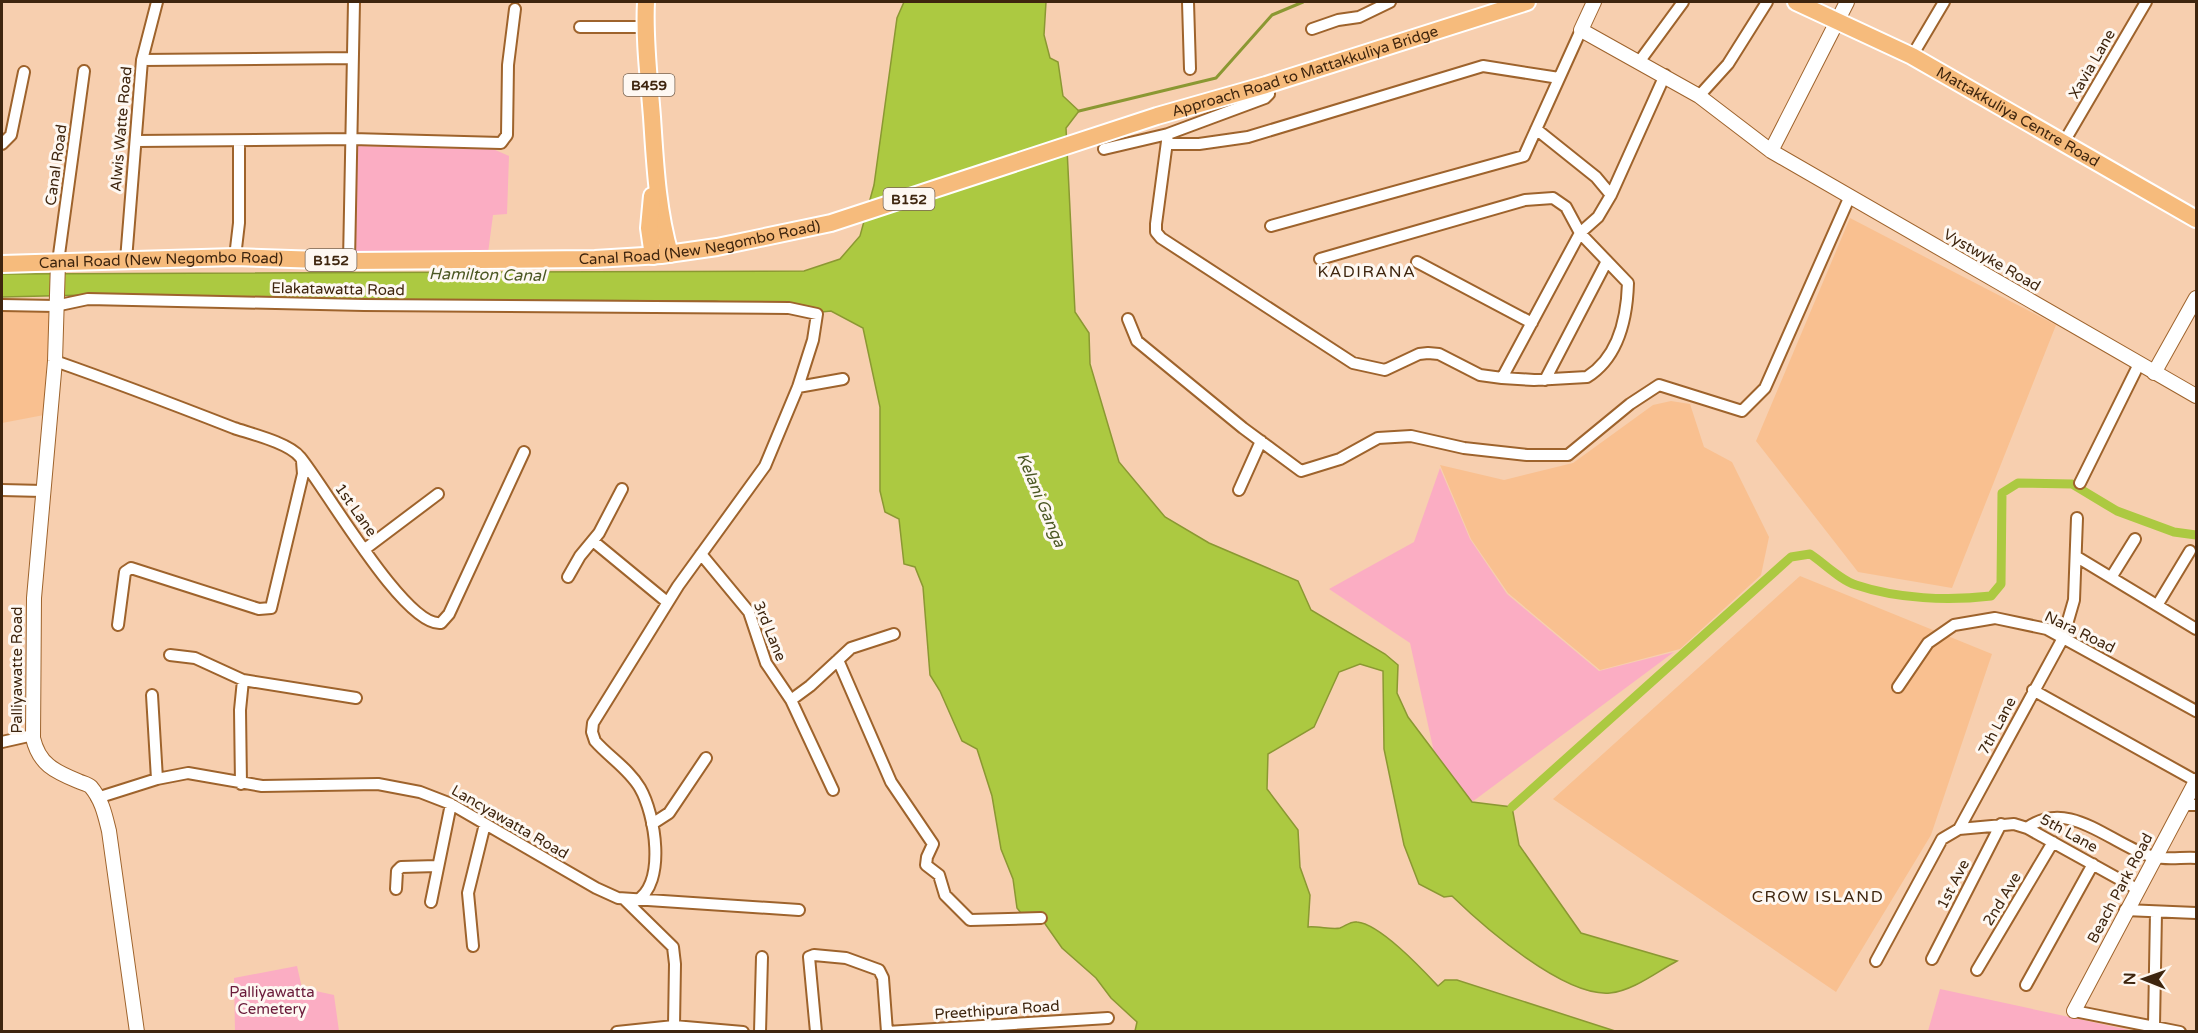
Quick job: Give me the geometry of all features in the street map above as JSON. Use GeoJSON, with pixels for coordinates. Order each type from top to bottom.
{"type":"FeatureCollection","features":[{"type":"Feature","properties":{"kind":"main road","name":"B459"},"geometry":{"type":"LineString","coordinates":[[646,2],[645,27],[662,225],[661,255]]}},
{"type":"Feature","properties":{"kind":"main road","name":"Approach Road to Mattakkuliya Bridge"},"geometry":{"type":"LineString","coordinates":[[856,216],[962,183],[1083,141],[1527,2]]}},
{"type":"Feature","properties":{"kind":"main road"},"geometry":{"type":"LineString","coordinates":[[1796,2],[1838,20]]}},
{"type":"Feature","properties":{"kind":"main road","name":"Mattakkuliya Centre Road"},"geometry":{"type":"LineString","coordinates":[[1838,20],[1912,56],[2196,219]]}},
{"type":"Feature","properties":{"kind":"main road","name":"Canal Road (New Negombo Road)"},"geometry":{"type":"LineString","coordinates":[[2,264],[235,257],[349,261],[661,255],[787,234],[856,216]]}},
{"type":"Feature","properties":{"kind":"street","name":"Alwis Watte Road"},"geometry":{"type":"LineString","coordinates":[[126,260],[142,60],[157,2]]}},
{"type":"Feature","properties":{"kind":"street"},"geometry":{"type":"LineString","coordinates":[[349,261],[354,2]]}},
{"type":"Feature","properties":{"kind":"street"},"geometry":{"type":"LineString","coordinates":[[1188,2],[1190,69]]}},
{"type":"Feature","properties":{"kind":"street"},"geometry":{"type":"LineString","coordinates":[[1312,29],[1338,20],[1359,17],[1390,2]]}},
{"type":"Feature","properties":{"kind":"street"},"geometry":{"type":"LineString","coordinates":[[1271,226],[1524,156],[1594,2]]}},
{"type":"Feature","properties":{"kind":"street"},"geometry":{"type":"LineString","coordinates":[[1640,62],[1683,2]]}},
{"type":"Feature","properties":{"kind":"street"},"geometry":{"type":"LineString","coordinates":[[1699,96],[1728,63],[1767,2]]}},
{"type":"Feature","properties":{"kind":"street"},"geometry":{"type":"LineString","coordinates":[[1771,151],[1847,2]]}},
{"type":"Feature","properties":{"kind":"street"},"geometry":{"type":"LineString","coordinates":[[1912,56],[1944,2]]}},
{"type":"Feature","properties":{"kind":"street","name":"Xavia Lane"},"geometry":{"type":"LineString","coordinates":[[2064,142],[2146,2]]}},
{"type":"Feature","properties":{"kind":"street"},"geometry":{"type":"LineString","coordinates":[[136,141],[352,139],[501,143],[507,135],[508,65],[515,9]]}},
{"type":"Feature","properties":{"kind":"street"},"geometry":{"type":"LineString","coordinates":[[579,27],[645,27]]}},
{"type":"Feature","properties":{"kind":"street","name":"Vystwyke Road"},"geometry":{"type":"LineString","coordinates":[[1581,30],[1699,96],[1771,151],[2154,374],[2196,396]]}},
{"type":"Feature","properties":{"kind":"street"},"geometry":{"type":"LineString","coordinates":[[142,60],[352,57]]}},
{"type":"Feature","properties":{"kind":"street"},"geometry":{"type":"LineString","coordinates":[[1168,139],[1199,144],[1248,137],[1483,66],[1559,78]]}},
{"type":"Feature","properties":{"kind":"street","name":"Canal Road"},"geometry":{"type":"LineString","coordinates":[[58,262],[84,71]]}},
{"type":"Feature","properties":{"kind":"street"},"geometry":{"type":"LineString","coordinates":[[2,144],[11,135],[24,72]]}},
{"type":"Feature","properties":{"kind":"street"},"geometry":{"type":"LineString","coordinates":[[1502,378],[1580,233],[1598,217],[1611,195],[1665,75]]}},
{"type":"Feature","properties":{"kind":"street"},"geometry":{"type":"LineString","coordinates":[[1104,149],[1168,139],[1265,98],[1269,94],[1266,85]]}},
{"type":"Feature","properties":{"kind":"street"},"geometry":{"type":"LineString","coordinates":[[1536,129],[1596,177],[1611,195]]}},
{"type":"Feature","properties":{"kind":"street"},"geometry":{"type":"LineString","coordinates":[[1168,139],[1156,232],[1161,238],[1353,363],[1385,370],[1419,354],[1428,353],[1439,354],[1480,375],[1545,380],[1587,377],[1608,355],[1621,334],[1627,314],[1628,283],[1580,233],[1566,207],[1553,198],[1526,200],[1320,258]]}},
{"type":"Feature","properties":{"kind":"street"},"geometry":{"type":"LineString","coordinates":[[235,257],[239,223],[239,141]]}},
{"type":"Feature","properties":{"kind":"street"},"geometry":{"type":"LineString","coordinates":[[1128,319],[1137,341],[1301,471],[1340,459],[1378,438],[1411,436],[1464,448],[1527,455],[1568,455],[1630,404],[1659,385],[1742,411],[1765,388],[1850,196]]}},
{"type":"Feature","properties":{"kind":"street"},"geometry":{"type":"LineString","coordinates":[[1545,380],[1606,261]]}},
{"type":"Feature","properties":{"kind":"street","name":"Palliyawatte Road"},"geometry":{"type":"LineString","coordinates":[[58,262],[55,361],[34,598],[33,735],[36,752],[43,763],[60,774],[90,786],[103,806],[109,831],[138,1032]]}},
{"type":"Feature","properties":{"kind":"street"},"geometry":{"type":"LineString","coordinates":[[1417,262],[1532,323]]}},
{"type":"Feature","properties":{"kind":"street"},"geometry":{"type":"LineString","coordinates":[[2154,374],[2196,298]]}},
{"type":"Feature","properties":{"kind":"street","name":"Elakatawatta Road"},"geometry":{"type":"LineString","coordinates":[[2,305],[55,306],[88,299],[364,305],[789,308],[817,314],[813,340],[798,387]]}},
{"type":"Feature","properties":{"kind":"street","name":"1st Lane"},"geometry":{"type":"LineString","coordinates":[[55,361],[295,452],[365,549],[376,568],[410,609],[431,623],[441,623],[449,614],[524,452]]}},
{"type":"Feature","properties":{"kind":"street"},"geometry":{"type":"LineString","coordinates":[[2080,483],[2139,364]]}},
{"type":"Feature","properties":{"kind":"street"},"geometry":{"type":"LineString","coordinates":[[636,901],[649,890],[654,872],[652,824],[639,787],[595,741],[592,727],[667,602],[765,466],[798,387],[843,379]]}},
{"type":"Feature","properties":{"kind":"street"},"geometry":{"type":"LineString","coordinates":[[1239,490],[1261,441]]}},
{"type":"Feature","properties":{"kind":"street"},"geometry":{"type":"LineString","coordinates":[[118,625],[125,572],[134,568],[259,609],[271,608],[303,474],[302,460]]}},
{"type":"Feature","properties":{"kind":"street"},"geometry":{"type":"LineString","coordinates":[[568,577],[580,556],[593,541],[622,489]]}},
{"type":"Feature","properties":{"kind":"street"},"geometry":{"type":"LineString","coordinates":[[2,490],[43,490]]}},
{"type":"Feature","properties":{"kind":"street"},"geometry":{"type":"LineString","coordinates":[[365,549],[438,494]]}},
{"type":"Feature","properties":{"kind":"street","name":"7th Lane"},"geometry":{"type":"LineString","coordinates":[[1959,829],[2063,638],[2074,600],[2077,518]]}},
{"type":"Feature","properties":{"kind":"street"},"geometry":{"type":"LineString","coordinates":[[2112,576],[2135,539]]}},
{"type":"Feature","properties":{"kind":"street"},"geometry":{"type":"LineString","coordinates":[[593,541],[667,602]]}},
{"type":"Feature","properties":{"kind":"street"},"geometry":{"type":"LineString","coordinates":[[2158,604],[2190,551]]}},
{"type":"Feature","properties":{"kind":"street","name":"3rd Lane"},"geometry":{"type":"LineString","coordinates":[[701,554],[749,612],[766,663],[791,700],[833,790]]}},
{"type":"Feature","properties":{"kind":"street"},"geometry":{"type":"LineString","coordinates":[[2077,557],[2196,628]]}},
{"type":"Feature","properties":{"kind":"street","name":"Nara Road"},"geometry":{"type":"LineString","coordinates":[[1898,687],[1928,643],[1954,625],[1995,618],[2047,629],[2196,711]]}},
{"type":"Feature","properties":{"kind":"street"},"geometry":{"type":"LineString","coordinates":[[791,700],[857,644],[894,634]]}},
{"type":"Feature","properties":{"kind":"street"},"geometry":{"type":"LineString","coordinates":[[170,655],[195,658],[243,680],[356,698]]}},
{"type":"Feature","properties":{"kind":"street"},"geometry":{"type":"LineString","coordinates":[[838,660],[891,782],[933,844],[926,865],[942,879],[945,895],[970,920],[1041,918]]}},
{"type":"Feature","properties":{"kind":"street"},"geometry":{"type":"LineString","coordinates":[[241,784],[240,710],[243,680]]}},
{"type":"Feature","properties":{"kind":"street"},"geometry":{"type":"LineString","coordinates":[[2033,690],[2196,781]]}},
{"type":"Feature","properties":{"kind":"street"},"geometry":{"type":"LineString","coordinates":[[152,695],[157,779]]}},
{"type":"Feature","properties":{"kind":"street"},"geometry":{"type":"LineString","coordinates":[[2,742],[33,735]]}},
{"type":"Feature","properties":{"kind":"street"},"geometry":{"type":"LineString","coordinates":[[652,824],[669,813],[706,758]]}},
{"type":"Feature","properties":{"kind":"street","name":"Lancyawatta Road"},"geometry":{"type":"LineString","coordinates":[[97,798],[157,779],[188,773],[209,775],[241,784],[305,786],[378,784],[420,792],[451,804],[596,888],[624,899],[799,910]]}},
{"type":"Feature","properties":{"kind":"street","name":"Beach Park Road"},"geometry":{"type":"LineString","coordinates":[[2074,1011],[2155,857],[2190,805],[2196,781]]}},
{"type":"Feature","properties":{"kind":"street"},"geometry":{"type":"LineString","coordinates":[[431,902],[451,804]]}},
{"type":"Feature","properties":{"kind":"street"},"geometry":{"type":"LineString","coordinates":[[2027,828],[2044,819],[2064,818],[2088,824],[2155,857],[2196,858]]}},
{"type":"Feature","properties":{"kind":"street"},"geometry":{"type":"LineString","coordinates":[[473,946],[468,893],[485,824]]}},
{"type":"Feature","properties":{"kind":"street","name":"5th Lane"},"geometry":{"type":"LineString","coordinates":[[1959,829],[2001,824],[2027,828],[2137,890]]}},
{"type":"Feature","properties":{"kind":"street","name":"1st Ave"},"geometry":{"type":"LineString","coordinates":[[1932,959],[2001,824]]}},
{"type":"Feature","properties":{"kind":"street"},"geometry":{"type":"LineString","coordinates":[[1876,961],[1942,839],[1959,829]]}},
{"type":"Feature","properties":{"kind":"street","name":"2nd Ave"},"geometry":{"type":"LineString","coordinates":[[1977,970],[2053,842]]}},
{"type":"Feature","properties":{"kind":"street"},"geometry":{"type":"LineString","coordinates":[[2026,985],[2093,864]]}},
{"type":"Feature","properties":{"kind":"street"},"geometry":{"type":"LineString","coordinates":[[396,889],[397,872],[401,867],[437,866]]}},
{"type":"Feature","properties":{"kind":"street"},"geometry":{"type":"LineString","coordinates":[[624,899],[673,947],[674,1026]]}},
{"type":"Feature","properties":{"kind":"street"},"geometry":{"type":"LineString","coordinates":[[2126,910],[2196,913]]}},
{"type":"Feature","properties":{"kind":"street"},"geometry":{"type":"LineString","coordinates":[[2154,1026],[2156,912]]}},
{"type":"Feature","properties":{"kind":"street"},"geometry":{"type":"LineString","coordinates":[[816,1032],[814,988],[809,962],[809,957],[814,955],[846,958],[879,970],[883,978],[887,1032]]}},
{"type":"Feature","properties":{"kind":"street"},"geometry":{"type":"LineString","coordinates":[[760,1032],[762,957]]}},
{"type":"Feature","properties":{"kind":"street"},"geometry":{"type":"LineString","coordinates":[[2074,1011],[2181,1032]]}},
{"type":"Feature","properties":{"kind":"street","name":"Preethipura Road"},"geometry":{"type":"LineString","coordinates":[[887,1032],[1108,1018]]}},
{"type":"Feature","properties":{"kind":"street"},"geometry":{"type":"LineString","coordinates":[[617,1032],[674,1026],[743,1032]]}},
{"type":"Feature","properties":{"kind":"shaded area"},"geometry":{"type":"Polygon","coordinates":[[[1850,218],[2056,325],[1952,588],[1858,572],[1756,441],[1850,218]]]}},
{"type":"Feature","properties":{"kind":"shaded area"},"geometry":{"type":"Polygon","coordinates":[[[50,309],[44,415],[2,423],[2,310],[50,309]]]}},
{"type":"Feature","properties":{"kind":"shaded area"},"geometry":{"type":"Polygon","coordinates":[[[1671,401],[1690,404],[1704,447],[1732,462],[1769,537],[1761,575],[1680,649],[1600,670],[1508,593],[1471,539],[1440,465],[1504,480],[1573,463],[1653,405],[1671,401]]]}},
{"type":"Feature","properties":{"kind":"shaded area"},"geometry":{"type":"Polygon","coordinates":[[[1800,576],[1992,654],[1931,835],[1836,992],[1553,799],[1800,576]]]}},
{"type":"Feature","properties":{"kind":"green space"},"geometry":{"type":"Polygon","coordinates":[[[358,146],[493,149],[509,156],[507,214],[493,215],[488,253],[353,255],[358,146]]]}},
{"type":"Feature","properties":{"kind":"green space"},"geometry":{"type":"Polygon","coordinates":[[[1440,468],[1470,539],[1507,594],[1599,671],[1674,652],[1472,802],[1434,752],[1410,643],[1329,589],[1414,542],[1440,468]]]}},
{"type":"Feature","properties":{"kind":"green space","name":"Palliyawatta Cemetery"},"geometry":{"type":"Polygon","coordinates":[[[297,966],[302,988],[334,995],[339,1031],[235,1031],[234,978],[297,966]]]}},
{"type":"Feature","properties":{"kind":"green space"},"geometry":{"type":"Polygon","coordinates":[[[1940,989],[2134,1031],[1928,1031],[1940,989]]]}},
{"type":"Feature","properties":{"kind":"water"},"geometry":{"type":"Polygon","coordinates":[[[904,2],[1046,2],[1044,35],[1050,58],[1058,62],[1063,96],[1079,111],[1066,128],[1075,312],[1089,333],[1090,364],[1119,462],[1165,517],[1209,543],[1298,581],[1311,610],[1385,654],[1398,665],[1397,693],[1408,717],[1472,802],[1512,807],[1519,845],[1581,933],[1677,961],[1628,989],[1610,993],[1591,991],[1570,984],[1526,958],[1452,896],[1444,897],[1419,884],[1404,845],[1384,749],[1383,671],[1360,664],[1339,672],[1314,727],[1268,754],[1267,789],[1298,830],[1300,867],[1310,895],[1308,927],[1340,928],[1355,922],[1366,925],[1377,930],[1400,948],[1438,986],[1445,980],[1457,980],[1615,1031],[1135,1031],[1137,1022],[1111,998],[1096,978],[1062,948],[1041,918],[1024,917],[1017,908],[1013,879],[1001,849],[992,796],[977,749],[962,741],[940,691],[930,675],[923,587],[915,567],[904,564],[899,519],[885,512],[880,491],[880,407],[863,328],[831,311],[802,314],[715,301],[385,300],[86,295],[2,297],[2,274],[804,271],[840,259],[860,236],[874,185],[897,18],[904,2]]]}},
{"type":"Feature","properties":{"kind":"waterway"},"geometry":{"type":"LineString","coordinates":[[1079,111],[1216,78],[1272,15],[1303,2]]}},
{"type":"Feature","properties":{"kind":"waterway"},"geometry":{"type":"LineString","coordinates":[[1512,807],[1791,557],[1810,554],[1850,583],[1872,590],[1906,596],[1940,598],[1991,596],[2001,584],[2002,493],[2018,483],[2072,484],[2117,511],[2174,532],[2196,535]]}},
{"type":"Feature","properties":{"kind":"district","name":"KADIRANA"},"geometry":{"type":"Point","coordinates":[1367,272]}},
{"type":"Feature","properties":{"kind":"district","name":"CROW ISLAND"},"geometry":{"type":"Point","coordinates":[1818,897]}},
{"type":"Feature","properties":{"kind":"water label","name":"Hamilton Canal"},"geometry":{"type":"Point","coordinates":[487,275]}},
{"type":"Feature","properties":{"kind":"water label","name":"Kelani Ganga"},"geometry":{"type":"Point","coordinates":[1041,500]}}]}
